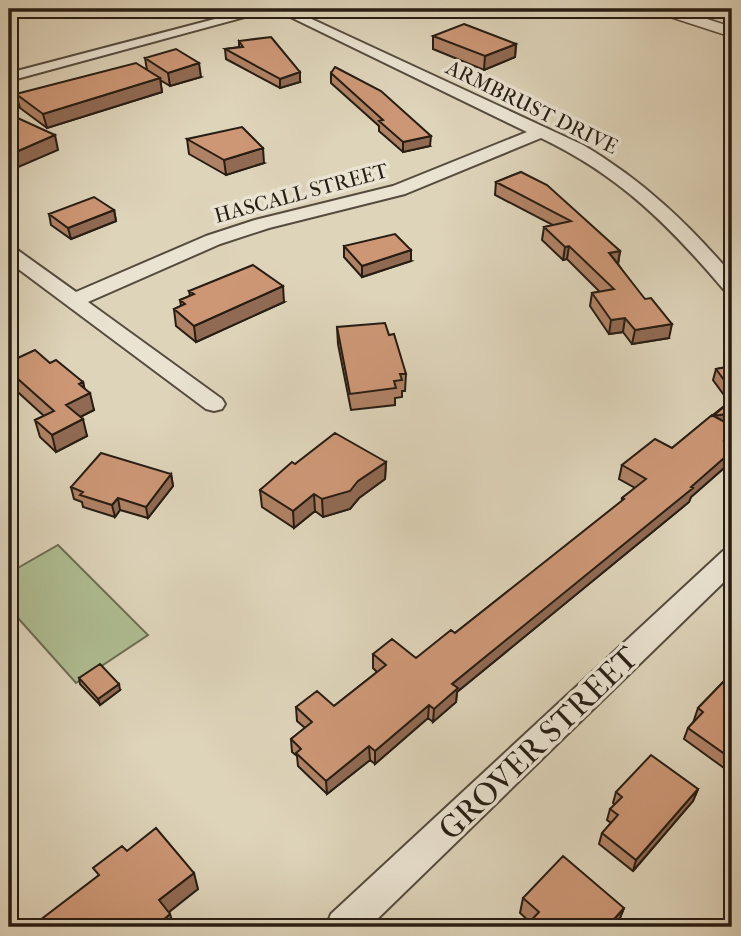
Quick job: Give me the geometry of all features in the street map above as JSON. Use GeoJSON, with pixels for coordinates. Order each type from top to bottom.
{"type":"FeatureCollection","features":[{"type":"Feature","properties":{"kind":"street"},"geometry":{"type":"LineString","coordinates":[[9,77],[267,9]]}},
{"type":"Feature","properties":{"kind":"street","name":"ARMBRUST DRIVE"},"geometry":{"type":"LineString","coordinates":[[280,9],[577,149],[632,183],[658,204],[732,287]]}},
{"type":"Feature","properties":{"kind":"street"},"geometry":{"type":"LineString","coordinates":[[661,9],[732,32]]}},
{"type":"Feature","properties":{"kind":"street","name":"HASCALL STREET"},"geometry":{"type":"LineString","coordinates":[[73,301],[213,240],[400,190],[541,132]]}},
{"type":"Feature","properties":{"kind":"street"},"geometry":{"type":"LineString","coordinates":[[9,253],[214,404]]}},
{"type":"Feature","properties":{"kind":"street","name":"GROVER STREET"},"geometry":{"type":"LineString","coordinates":[[344,927],[732,558]]}},
{"type":"Feature","properties":{"kind":"green space"},"geometry":{"type":"Polygon","coordinates":[[[58,545],[148,635],[76,683],[9,608],[9,573],[58,545]]]}},
{"type":"Feature","properties":{"kind":"building"},"geometry":{"type":"Polygon","coordinates":[[[464,24],[516,44],[485,56],[433,36],[464,24]]]}},
{"type":"Feature","properties":{"kind":"building"},"geometry":{"type":"Polygon","coordinates":[[[271,37],[300,72],[280,79],[225,49],[243,47],[239,41],[271,37]]]}},
{"type":"Feature","properties":{"kind":"building"},"geometry":{"type":"Polygon","coordinates":[[[176,49],[199,63],[168,73],[145,58],[176,49]]]}},
{"type":"Feature","properties":{"kind":"building"},"geometry":{"type":"Polygon","coordinates":[[[136,63],[160,78],[43,114],[16,94],[136,63]]]}},
{"type":"Feature","properties":{"kind":"building"},"geometry":{"type":"Polygon","coordinates":[[[335,67],[381,91],[431,136],[403,142],[331,73],[335,67]]]}},
{"type":"Feature","properties":{"kind":"building"},"geometry":{"type":"Polygon","coordinates":[[[11,115],[55,135],[9,155],[11,115]]]}},
{"type":"Feature","properties":{"kind":"building"},"geometry":{"type":"Polygon","coordinates":[[[242,127],[263,148],[224,160],[187,139],[242,127]]]}},
{"type":"Feature","properties":{"kind":"building"},"geometry":{"type":"Polygon","coordinates":[[[521,172],[547,185],[620,251],[609,253],[645,299],[651,298],[672,324],[635,330],[625,318],[611,320],[592,293],[614,289],[569,246],[565,247],[544,227],[571,221],[496,182],[521,172]]]}},
{"type":"Feature","properties":{"kind":"building"},"geometry":{"type":"Polygon","coordinates":[[[94,197],[114,210],[68,228],[49,214],[94,197]]]}},
{"type":"Feature","properties":{"kind":"building"},"geometry":{"type":"Polygon","coordinates":[[[395,234],[411,250],[362,266],[344,246],[395,234]]]}},
{"type":"Feature","properties":{"kind":"building"},"geometry":{"type":"Polygon","coordinates":[[[253,265],[283,286],[194,326],[174,309],[185,304],[180,300],[194,294],[189,291],[253,265]]]}},
{"type":"Feature","properties":{"kind":"building"},"geometry":{"type":"Polygon","coordinates":[[[385,323],[389,335],[394,334],[406,374],[400,374],[402,380],[394,381],[396,388],[350,394],[337,327],[385,323]]]}},
{"type":"Feature","properties":{"kind":"building"},"geometry":{"type":"Polygon","coordinates":[[[35,350],[50,363],[56,360],[83,382],[79,384],[90,393],[66,405],[83,419],[52,435],[35,420],[54,411],[9,371],[9,362],[35,350]]]}},
{"type":"Feature","properties":{"kind":"building"},"geometry":{"type":"Polygon","coordinates":[[[732,366],[732,391],[716,369],[732,366]]]}},
{"type":"Feature","properties":{"kind":"building"},"geometry":{"type":"Polygon","coordinates":[[[732,400],[732,413],[713,416],[732,400]]]}},
{"type":"Feature","properties":{"kind":"building"},"geometry":{"type":"Polygon","coordinates":[[[712,415],[732,426],[732,435],[724,441],[732,446],[732,451],[691,487],[693,488],[452,684],[458,688],[434,709],[429,705],[375,751],[369,746],[326,781],[296,753],[301,749],[291,739],[312,722],[296,707],[317,691],[334,706],[386,665],[373,654],[392,639],[416,658],[451,630],[455,633],[646,479],[622,465],[655,439],[672,448],[712,415]]]}},
{"type":"Feature","properties":{"kind":"building"},"geometry":{"type":"Polygon","coordinates":[[[335,433],[386,462],[358,481],[350,491],[322,499],[314,494],[293,511],[260,490],[292,462],[295,464],[335,433]]]}},
{"type":"Feature","properties":{"kind":"building"},"geometry":{"type":"Polygon","coordinates":[[[101,453],[171,474],[146,507],[118,498],[112,505],[80,495],[83,492],[71,487],[101,453]]]}},
{"type":"Feature","properties":{"kind":"building"},"geometry":{"type":"Polygon","coordinates":[[[100,664],[119,684],[98,699],[79,678],[100,664]]]}},
{"type":"Feature","properties":{"kind":"building"},"geometry":{"type":"Polygon","coordinates":[[[731,674],[732,753],[729,757],[688,728],[703,712],[698,708],[731,674]]]}},
{"type":"Feature","properties":{"kind":"building"},"geometry":{"type":"Polygon","coordinates":[[[651,755],[698,789],[636,860],[602,833],[618,815],[610,809],[622,797],[616,792],[651,755]]]}},
{"type":"Feature","properties":{"kind":"building"},"geometry":{"type":"Polygon","coordinates":[[[156,828],[194,873],[159,900],[170,914],[155,927],[31,927],[99,875],[93,868],[122,846],[127,851],[156,828]]]}},
{"type":"Feature","properties":{"kind":"building"},"geometry":{"type":"Polygon","coordinates":[[[563,856],[624,908],[607,927],[525,927],[539,912],[523,898],[563,856]]]}},
{"type":"Feature","properties":{"kind":"waterway"},"geometry":{"type":"LineString","coordinates":[[9,15],[32,9]]}}]}
